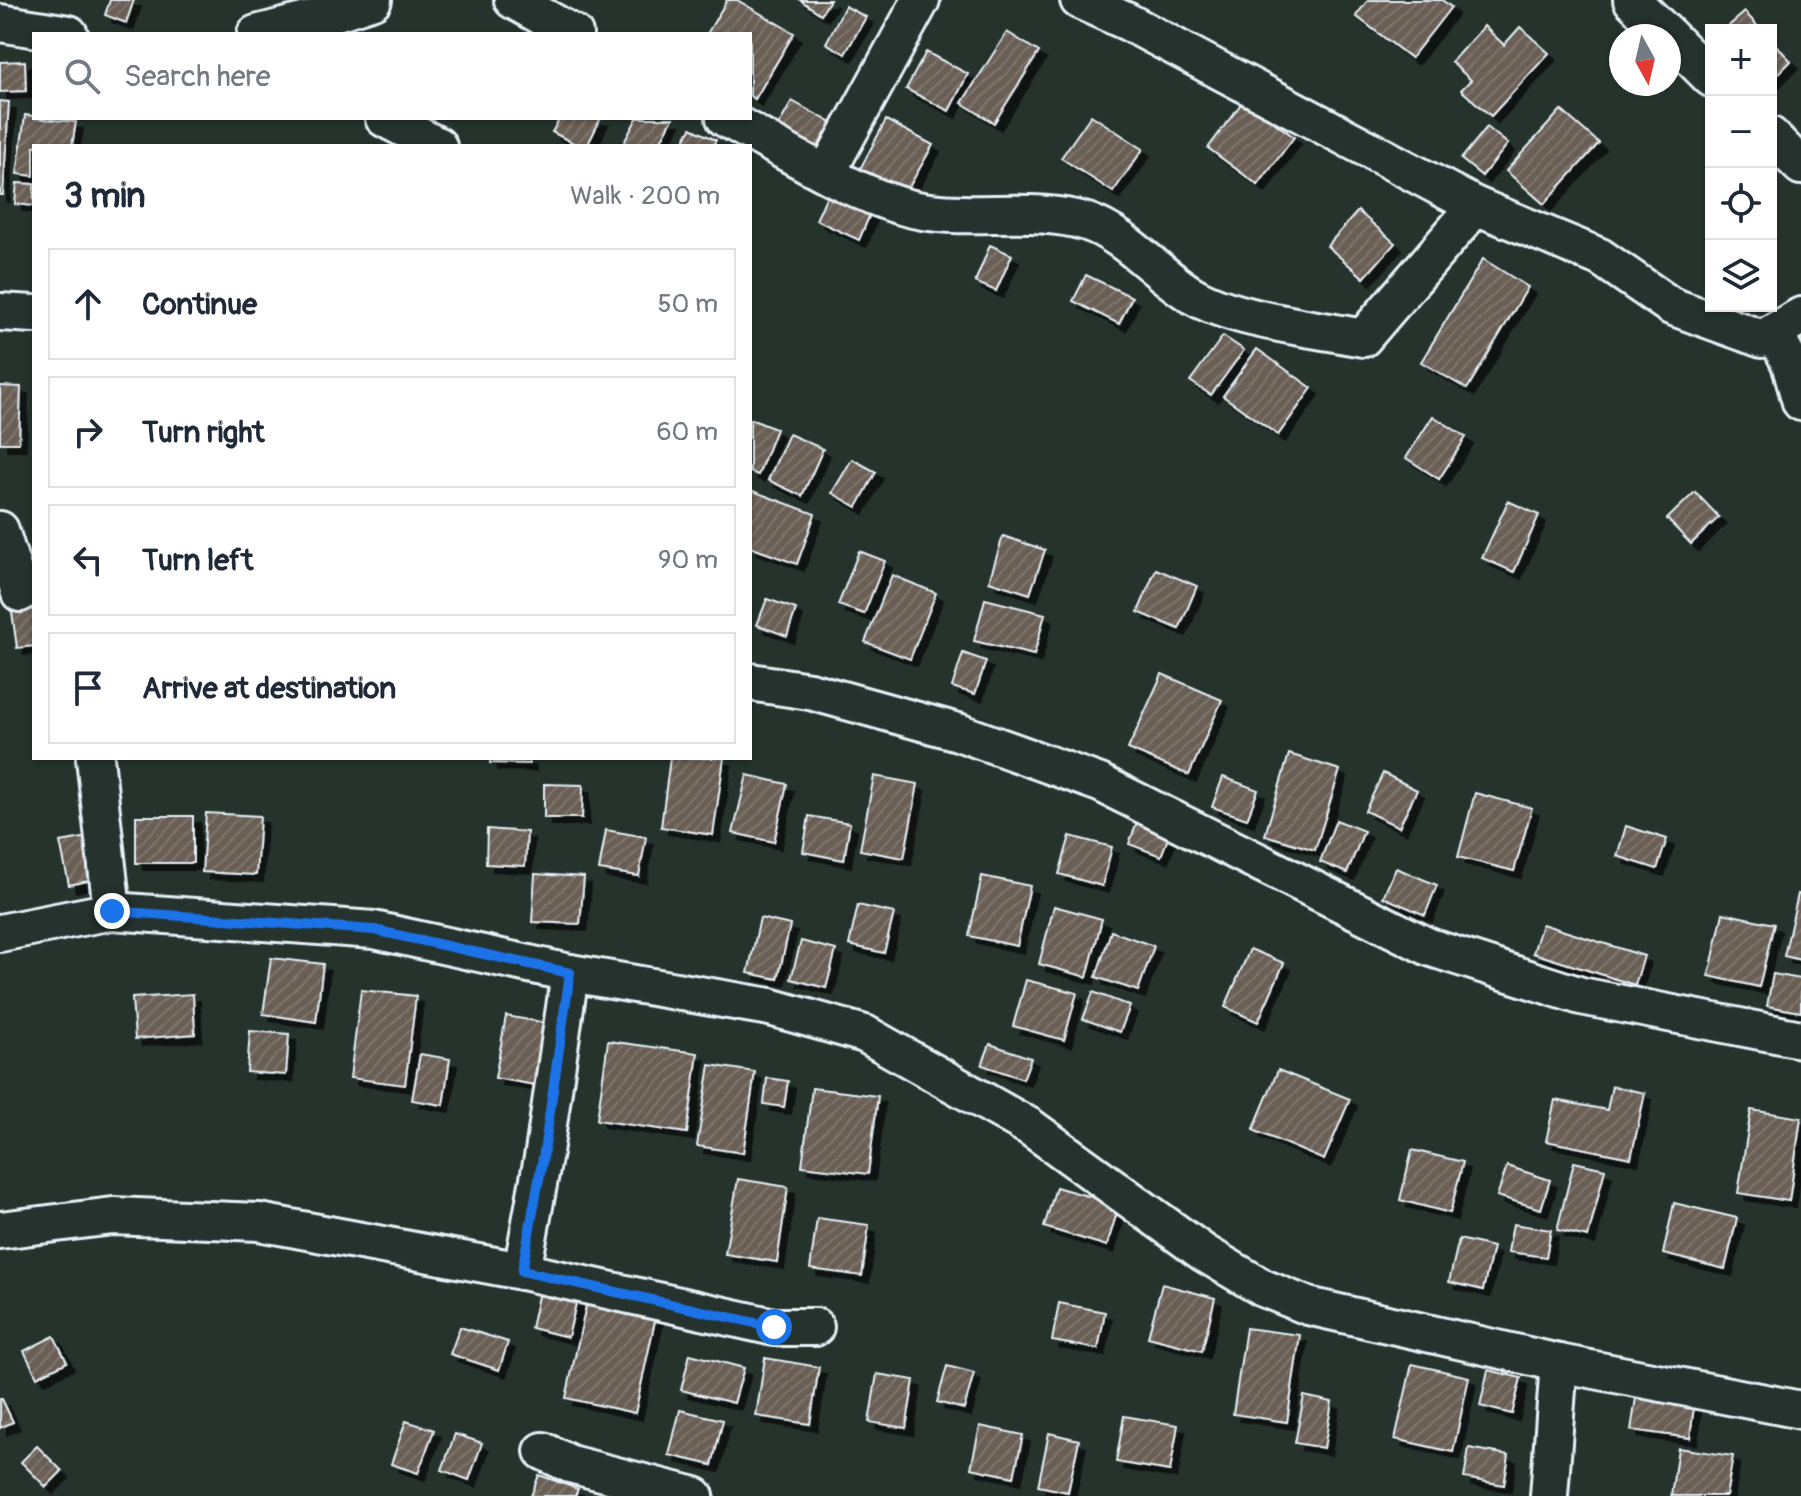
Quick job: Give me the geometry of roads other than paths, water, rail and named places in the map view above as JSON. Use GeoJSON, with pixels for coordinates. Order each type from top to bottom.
{"type":"FeatureCollection","features":[{"type":"Feature","properties":{"kind":"street"},"geometry":{"type":"LineString","coordinates":[[264,32],[373,0]]}},
{"type":"Feature","properties":{"kind":"street"},"geometry":{"type":"LineString","coordinates":[[513,0],[570,32]]}},
{"type":"Feature","properties":{"kind":"street"},"geometry":{"type":"LineString","coordinates":[[827,172],[921,0]]}},
{"type":"Feature","properties":{"kind":"street"},"geometry":{"type":"LineString","coordinates":[[1079,0],[1135,11],[1476,206],[1600,257],[1671,306],[1762,339],[1788,324],[1790,363],[1801,402]]}},
{"type":"Feature","properties":{"kind":"street"},"geometry":{"type":"LineString","coordinates":[[1632,0],[1657,24]]}},
{"type":"Feature","properties":{"kind":"street"},"geometry":{"type":"LineString","coordinates":[[0,23],[56,32]]}},
{"type":"Feature","properties":{"kind":"street"},"geometry":{"type":"LineString","coordinates":[[1681,48],[1705,72]]}},
{"type":"Feature","properties":{"kind":"street"},"geometry":{"type":"LineString","coordinates":[[388,120],[434,144]]}},
{"type":"Feature","properties":{"kind":"street"},"geometry":{"type":"LineString","coordinates":[[729,120],[876,198],[921,211],[1058,216],[1089,222],[1126,244],[1190,294],[1221,310],[1363,338],[1476,206]]}},
{"type":"Feature","properties":{"kind":"street"},"geometry":{"type":"LineString","coordinates":[[1777,142],[1801,166]]}},
{"type":"Feature","properties":{"kind":"street"},"geometry":{"type":"LineString","coordinates":[[0,312],[32,314]]}},
{"type":"Feature","properties":{"kind":"street"},"geometry":{"type":"LineString","coordinates":[[0,530],[18,593]]}},
{"type":"Feature","properties":{"kind":"street"},"geometry":{"type":"LineString","coordinates":[[752,682],[810,691],[958,732],[1100,783],[1429,947],[1581,996],[1801,1039]]}},
{"type":"Feature","properties":{"kind":"street"},"geometry":{"type":"LineString","coordinates":[[95,760],[112,911]]}},
{"type":"Feature","properties":{"kind":"street"},"geometry":{"type":"LineString","coordinates":[[0,933],[112,911],[374,930],[570,973],[770,1007],[865,1034],[1030,1127],[1204,1253],[1263,1288],[1308,1306],[1559,1363],[1801,1410]]}},
{"type":"Feature","properties":{"kind":"street"},"geometry":{"type":"LineString","coordinates":[[522,1271],[544,1152],[570,973]]}},
{"type":"Feature","properties":{"kind":"street"},"geometry":{"type":"LineString","coordinates":[[0,1230],[113,1216],[259,1222],[522,1271],[774,1327],[815,1327]]}},
{"type":"Feature","properties":{"kind":"street"},"geometry":{"type":"LineString","coordinates":[[1549,1496],[1559,1363]]}},
{"type":"Feature","properties":{"kind":"street"},"geometry":{"type":"LineString","coordinates":[[543,1451],[570,1464],[695,1496]]}}]}
